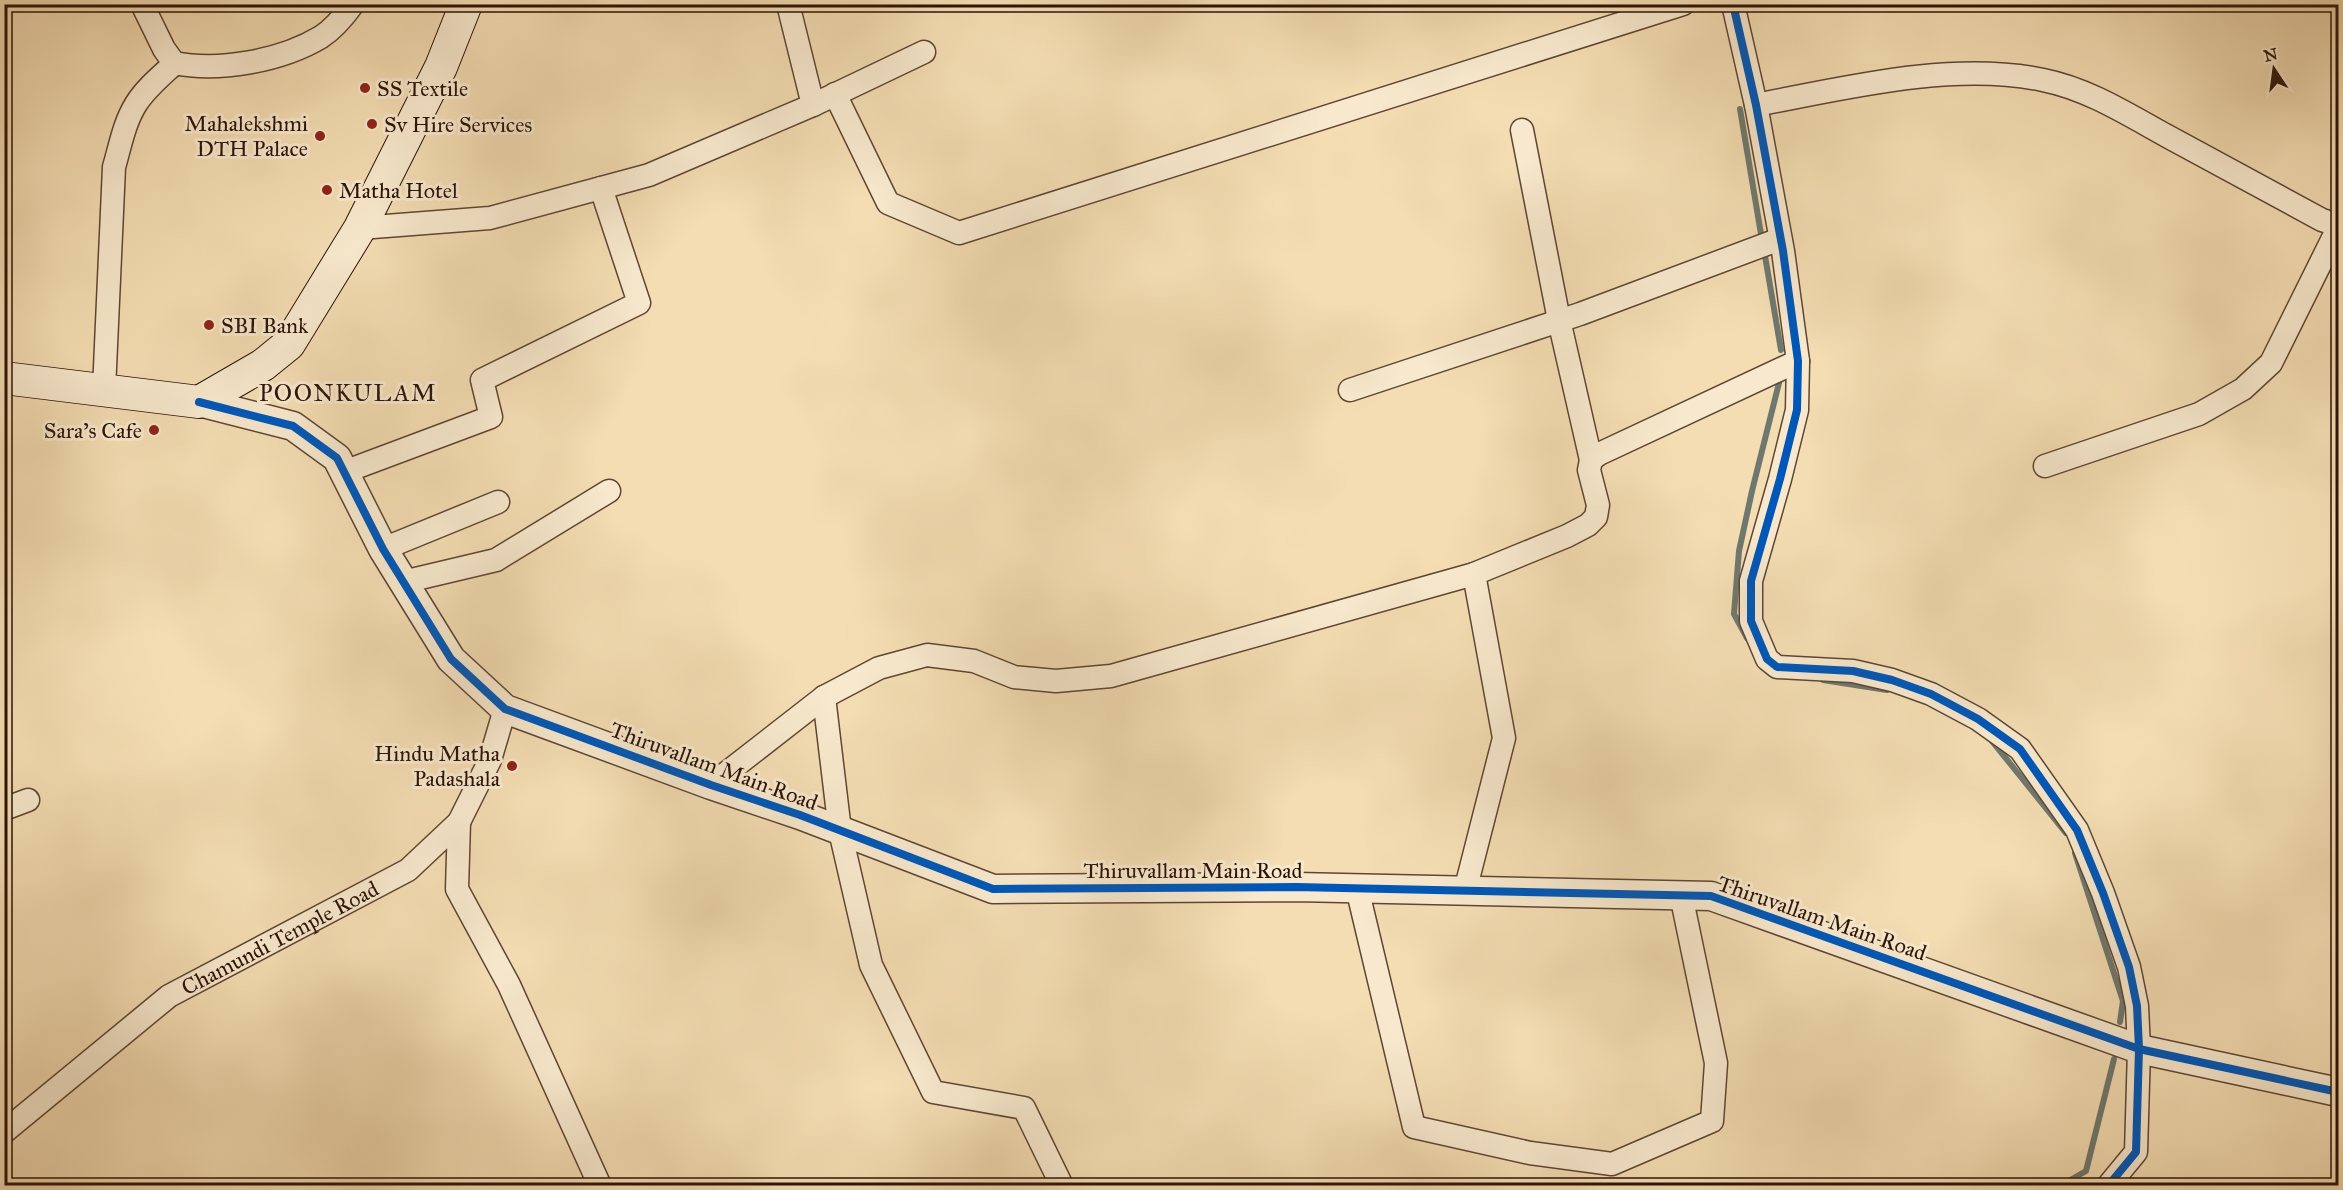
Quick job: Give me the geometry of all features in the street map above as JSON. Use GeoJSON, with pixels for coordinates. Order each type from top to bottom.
{"type":"FeatureCollection","features":[{"type":"Feature","properties":{"kind":"main road"},"geometry":{"type":"LineString","coordinates":[[199,402],[263,365],[289,344],[360,228],[441,67],[466,4]]}},
{"type":"Feature","properties":{"kind":"main road","name":"Thiruvallam Main Road"},"geometry":{"type":"LineString","coordinates":[[4,378],[199,402]]}},
{"type":"Feature","properties":{"kind":"street"},"geometry":{"type":"LineString","coordinates":[[141,4],[164,49],[175,63],[198,68],[280,55],[322,36],[353,4]]}},
{"type":"Feature","properties":{"kind":"street"},"geometry":{"type":"LineString","coordinates":[[788,4],[813,105]]}},
{"type":"Feature","properties":{"kind":"street"},"geometry":{"type":"LineString","coordinates":[[835,94],[888,202],[959,233],[1683,4]]}},
{"type":"Feature","properties":{"kind":"street"},"geometry":{"type":"LineString","coordinates":[[1733,4],[1756,105],[1780,238],[1798,361],[1797,410],[1751,581],[1750,621],[1767,659],[1777,667],[1853,671],[1892,680],[1931,694],[1978,719],[2019,749],[2077,830],[2103,893],[2129,967],[2137,1006],[2139,1049],[2136,1152],[2108,1185]]}},
{"type":"Feature","properties":{"kind":"street"},"geometry":{"type":"LineString","coordinates":[[360,228],[490,218],[649,175],[813,105],[924,52]]}},
{"type":"Feature","properties":{"kind":"street"},"geometry":{"type":"LineString","coordinates":[[104,390],[114,167],[135,105],[151,85],[175,63]]}},
{"type":"Feature","properties":{"kind":"street"},"geometry":{"type":"LineString","coordinates":[[1756,105],[1861,85],[1943,75],[1995,74],[2044,80],[2094,96],[2322,220],[2338,226],[2271,363],[2243,389],[2199,414],[2045,466]]}},
{"type":"Feature","properties":{"kind":"street"},"geometry":{"type":"LineString","coordinates":[[711,786],[824,697],[879,668],[927,655],[974,661],[1014,677],[1056,681],[1111,676],[1473,574],[1567,536],[1588,525],[1596,517],[1598,505],[1589,470],[1591,460],[1559,320],[1522,130]]}},
{"type":"Feature","properties":{"kind":"street"},"geometry":{"type":"LineString","coordinates":[[344,472],[491,417],[482,380],[639,303],[601,188]]}},
{"type":"Feature","properties":{"kind":"street"},"geometry":{"type":"LineString","coordinates":[[1350,390],[1559,320],[1780,238]]}},
{"type":"Feature","properties":{"kind":"street"},"geometry":{"type":"LineString","coordinates":[[1591,460],[1639,435],[1798,361]]}},
{"type":"Feature","properties":{"kind":"street","name":"Thiruvallam Main Road"},"geometry":{"type":"LineString","coordinates":[[199,402],[292,426],[337,458],[383,549],[451,659],[505,709],[993,889],[1358,888],[1711,896],[2139,1049],[2338,1092]]}},
{"type":"Feature","properties":{"kind":"street"},"geometry":{"type":"LineString","coordinates":[[403,582],[496,560],[609,491]]}},
{"type":"Feature","properties":{"kind":"street"},"geometry":{"type":"LineString","coordinates":[[383,549],[498,502]]}},
{"type":"Feature","properties":{"kind":"street"},"geometry":{"type":"LineString","coordinates":[[1465,891],[1504,738],[1473,574]]}},
{"type":"Feature","properties":{"kind":"street"},"geometry":{"type":"LineString","coordinates":[[824,697],[840,831],[871,965],[933,1092],[1024,1108],[1062,1185]]}},
{"type":"Feature","properties":{"kind":"street","name":"Chamundi Temple Road"},"geometry":{"type":"LineString","coordinates":[[4,1132],[169,996],[408,870],[459,822],[490,760],[505,709]]}},
{"type":"Feature","properties":{"kind":"street"},"geometry":{"type":"LineString","coordinates":[[4,809],[28,800]]}},
{"type":"Feature","properties":{"kind":"street"},"geometry":{"type":"LineString","coordinates":[[459,822],[457,889],[508,984],[600,1185]]}},
{"type":"Feature","properties":{"kind":"street"},"geometry":{"type":"LineString","coordinates":[[1358,888],[1414,1128],[1530,1153],[1612,1164],[1712,1121],[1716,1063],[1681,895]]}},
{"type":"Feature","properties":{"kind":"waterway"},"geometry":{"type":"LineString","coordinates":[[1740,109],[1762,240]]}},
{"type":"Feature","properties":{"kind":"waterway"},"geometry":{"type":"LineString","coordinates":[[1764,250],[1781,350]]}},
{"type":"Feature","properties":{"kind":"waterway"},"geometry":{"type":"LineString","coordinates":[[1747,638],[1734,614],[1739,551],[1781,375]]}},
{"type":"Feature","properties":{"kind":"waterway"},"geometry":{"type":"LineString","coordinates":[[1823,680],[1887,690]]}},
{"type":"Feature","properties":{"kind":"waterway"},"geometry":{"type":"LineString","coordinates":[[1992,741],[2066,833]]}},
{"type":"Feature","properties":{"kind":"waterway"},"geometry":{"type":"LineString","coordinates":[[2075,853],[2123,1001],[2120,1022]]}},
{"type":"Feature","properties":{"kind":"waterway"},"geometry":{"type":"LineString","coordinates":[[2060,1186],[2086,1171],[2114,1059]]}},
{"type":"Feature","properties":{"kind":"cycle path"},"geometry":{"type":"LineString","coordinates":[[1733,4],[1756,105],[1783,251],[1798,361],[1797,410],[1751,581],[1751,621],[1767,659],[1777,667],[1853,671],[1892,680],[1931,694],[1978,719],[2020,749],[2077,830],[2103,893],[2129,967],[2137,1006],[2139,1049],[2136,1152],[2108,1186]]}},
{"type":"Feature","properties":{"kind":"cycle path"},"geometry":{"type":"LineString","coordinates":[[199,402],[293,426],[337,458],[383,549],[451,659],[505,709],[711,785],[800,815],[993,889],[1296,887],[1711,896],[2139,1049],[2338,1092]]}},
{"type":"Feature","properties":{"kind":"place","name":"SS Textile"},"geometry":{"type":"Point","coordinates":[365,88]}},
{"type":"Feature","properties":{"kind":"place","name":"Sv Hire Services"},"geometry":{"type":"Point","coordinates":[372,124]}},
{"type":"Feature","properties":{"kind":"place","name":"Mahalekshmi DTH Palace"},"geometry":{"type":"Point","coordinates":[320,136]}},
{"type":"Feature","properties":{"kind":"place","name":"Matha Hotel"},"geometry":{"type":"Point","coordinates":[327,190]}},
{"type":"Feature","properties":{"kind":"place","name":"SBI Bank"},"geometry":{"type":"Point","coordinates":[209,325]}},
{"type":"Feature","properties":{"kind":"place","name":"Sara's Cafe"},"geometry":{"type":"Point","coordinates":[154,430]}},
{"type":"Feature","properties":{"kind":"place","name":"Hindu Matha Padashala"},"geometry":{"type":"Point","coordinates":[512,766]}},
{"type":"Feature","properties":{"kind":"district","name":"POONKULAM"},"geometry":{"type":"Point","coordinates":[348,393]}}]}
